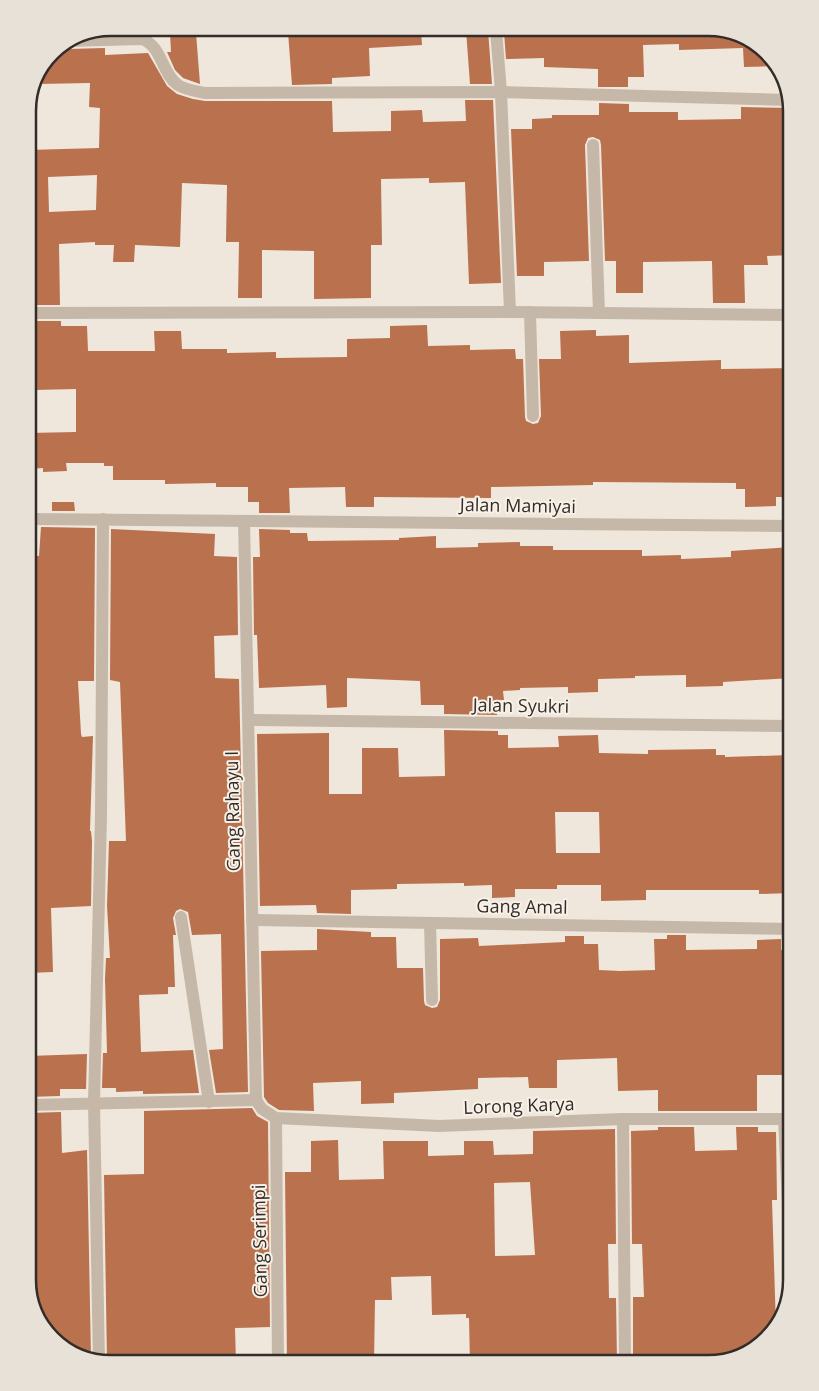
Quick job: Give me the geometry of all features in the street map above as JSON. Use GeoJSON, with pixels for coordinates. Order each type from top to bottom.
{"type":"FeatureCollection","features":[{"type":"Feature","properties":{"kind":"street"},"geometry":{"type":"LineString","coordinates":[[496,36],[501,92],[510,312]]}},
{"type":"Feature","properties":{"kind":"street"},"geometry":{"type":"LineString","coordinates":[[87,40],[142,39],[152,45],[172,79],[187,89],[205,93],[501,92],[782,100]]}},
{"type":"Feature","properties":{"kind":"street"},"geometry":{"type":"LineString","coordinates":[[593,145],[599,313]]}},
{"type":"Feature","properties":{"kind":"street"},"geometry":{"type":"LineString","coordinates":[[530,312],[533,416]]}},
{"type":"Feature","properties":{"kind":"street"},"geometry":{"type":"LineString","coordinates":[[36,313],[530,312],[783,315]]}},
{"type":"Feature","properties":{"kind":"street","name":"Jalan Mamiyai"},"geometry":{"type":"LineString","coordinates":[[36,519],[783,526]]}},
{"type":"Feature","properties":{"kind":"street"},"geometry":{"type":"LineString","coordinates":[[99,1354],[94,1103],[101,816],[103,519]]}},
{"type":"Feature","properties":{"kind":"street","name":"Gang Rahayu I"},"geometry":{"type":"LineString","coordinates":[[244,521],[256,1100]]}},
{"type":"Feature","properties":{"kind":"street","name":"Jalan Syukri"},"geometry":{"type":"LineString","coordinates":[[249,720],[783,726]]}},
{"type":"Feature","properties":{"kind":"street"},"geometry":{"type":"LineString","coordinates":[[181,917],[210,1102]]}},
{"type":"Feature","properties":{"kind":"street","name":"Gang Amal"},"geometry":{"type":"LineString","coordinates":[[252,920],[783,929]]}},
{"type":"Feature","properties":{"kind":"street"},"geometry":{"type":"LineString","coordinates":[[430,923],[432,1000]]}},
{"type":"Feature","properties":{"kind":"street"},"geometry":{"type":"LineString","coordinates":[[36,1105],[256,1100],[262,1108],[276,1118]]}},
{"type":"Feature","properties":{"kind":"street","name":"Lorong Karya"},"geometry":{"type":"LineString","coordinates":[[276,1118],[439,1126],[623,1119],[783,1119]]}},
{"type":"Feature","properties":{"kind":"street","name":"Gang Serimpi"},"geometry":{"type":"LineString","coordinates":[[276,1118],[278,1355]]}},
{"type":"Feature","properties":{"kind":"street"},"geometry":{"type":"LineString","coordinates":[[623,1119],[625,1355]]}},
{"type":"Feature","properties":{"kind":"building"},"geometry":{"type":"Polygon","coordinates":[[[170,36],[196,36],[200,84],[183,78],[175,70],[167,52],[171,52],[170,36]]]}},
{"type":"Feature","properties":{"kind":"building"},"geometry":{"type":"Polygon","coordinates":[[[288,36],[421,36],[422,45],[369,48],[370,76],[332,78],[332,84],[292,85],[288,36]]]}},
{"type":"Feature","properties":{"kind":"building"},"geometry":{"type":"Polygon","coordinates":[[[466,36],[488,36],[492,84],[470,84],[466,36]]]}},
{"type":"Feature","properties":{"kind":"building"},"geometry":{"type":"Polygon","coordinates":[[[504,36],[713,36],[741,44],[750,49],[768,66],[744,67],[743,48],[679,50],[679,44],[643,45],[644,77],[628,77],[628,87],[598,87],[598,69],[544,67],[544,58],[506,59],[504,36]]]}},
{"type":"Feature","properties":{"kind":"building"},"geometry":{"type":"Polygon","coordinates":[[[105,48],[105,55],[148,53],[167,86],[177,94],[193,99],[205,101],[332,101],[333,132],[391,131],[391,111],[422,110],[423,122],[466,121],[465,100],[493,100],[501,283],[469,284],[465,182],[429,183],[429,178],[381,179],[382,245],[371,245],[371,298],[314,299],[314,251],[262,250],[262,298],[238,298],[239,242],[226,242],[227,185],[182,183],[180,247],[135,245],[134,262],[113,262],[114,245],[95,245],[95,242],[59,244],[60,305],[36,305],[36,150],[99,148],[100,108],[89,107],[90,83],[41,84],[49,69],[69,49],[105,48]],[[97,175],[48,177],[49,212],[96,210],[97,175]]]}},
{"type":"Feature","properties":{"kind":"building"},"geometry":{"type":"Polygon","coordinates":[[[599,103],[629,104],[629,112],[678,112],[678,120],[741,119],[741,107],[783,108],[783,255],[767,256],[768,265],[744,265],[745,303],[713,303],[712,261],[643,262],[643,293],[616,293],[616,261],[605,261],[601,145],[600,140],[593,137],[588,138],[585,145],[589,261],[544,262],[544,276],[517,276],[511,129],[532,129],[532,119],[552,118],[552,115],[599,115],[599,103]]]}},
{"type":"Feature","properties":{"kind":"building"},"geometry":{"type":"Polygon","coordinates":[[[36,321],[61,321],[61,326],[87,326],[88,351],[155,351],[154,331],[181,331],[182,349],[227,349],[227,353],[276,352],[276,358],[347,357],[347,339],[390,338],[390,326],[427,325],[428,346],[470,345],[470,350],[515,349],[516,359],[523,359],[525,417],[526,421],[533,424],[538,423],[541,416],[539,359],[561,359],[560,331],[596,330],[596,336],[629,335],[629,363],[721,360],[721,369],[783,368],[783,497],[776,497],[776,506],[745,507],[745,489],[736,489],[736,483],[593,482],[593,485],[491,487],[491,498],[374,497],[374,507],[346,507],[345,487],[289,488],[290,513],[259,513],[259,502],[248,502],[248,487],[216,487],[216,483],[165,484],[165,480],[113,480],[113,466],[104,466],[104,463],[66,463],[67,471],[43,472],[43,468],[36,468],[36,433],[76,432],[76,389],[36,390],[36,321]]]}},
{"type":"Feature","properties":{"kind":"building"},"geometry":{"type":"Polygon","coordinates":[[[52,502],[74,502],[75,511],[52,511],[52,502]]]}},
{"type":"Feature","properties":{"kind":"building"},"geometry":{"type":"Polygon","coordinates":[[[41,527],[95,528],[94,681],[78,681],[81,734],[82,737],[93,736],[90,831],[92,841],[91,906],[51,908],[53,972],[36,973],[36,556],[39,556],[41,527]]]}},
{"type":"Feature","properties":{"kind":"building"},"geometry":{"type":"Polygon","coordinates":[[[111,529],[215,534],[214,556],[237,557],[238,635],[214,636],[215,678],[239,679],[248,1092],[216,1093],[209,1050],[223,1049],[221,934],[192,935],[188,912],[180,909],[176,911],[173,918],[176,935],[173,935],[175,987],[168,987],[168,994],[139,995],[141,1052],[193,1050],[199,1093],[143,1094],[143,1091],[116,1092],[116,1088],[102,1088],[103,1053],[107,1053],[106,958],[110,958],[107,906],[109,841],[126,841],[120,682],[110,680],[111,529]]]}},
{"type":"Feature","properties":{"kind":"building"},"geometry":{"type":"Polygon","coordinates":[[[259,529],[290,530],[290,533],[307,533],[308,541],[399,540],[399,538],[436,536],[436,548],[478,547],[478,543],[520,542],[520,546],[553,546],[553,550],[642,550],[642,556],[681,555],[681,559],[731,557],[731,551],[783,548],[783,679],[723,682],[723,686],[686,687],[686,675],[635,676],[635,678],[598,679],[598,692],[568,693],[568,687],[520,688],[520,690],[503,691],[504,700],[496,700],[497,715],[444,714],[444,705],[421,705],[420,681],[347,678],[347,707],[327,708],[326,685],[259,688],[257,635],[254,635],[253,557],[260,557],[259,529]]]}},
{"type":"Feature","properties":{"kind":"building"},"geometry":{"type":"Polygon","coordinates":[[[444,730],[498,731],[498,735],[508,735],[508,748],[559,747],[558,736],[598,735],[599,753],[648,754],[648,750],[716,749],[716,755],[725,755],[725,757],[783,755],[783,893],[759,894],[759,890],[646,890],[646,900],[601,901],[601,885],[557,885],[557,889],[515,889],[515,897],[492,898],[492,885],[464,886],[464,883],[397,884],[397,889],[351,890],[351,914],[317,913],[316,905],[260,906],[257,734],[329,733],[329,794],[362,794],[362,748],[398,748],[399,777],[445,776],[444,730]],[[555,812],[556,853],[600,853],[599,812],[555,812]]]}},
{"type":"Feature","properties":{"kind":"building"},"geometry":{"type":"Polygon","coordinates":[[[317,929],[371,932],[371,937],[396,937],[397,968],[423,968],[424,1001],[425,1005],[432,1008],[437,1007],[440,1000],[440,939],[478,938],[479,946],[565,942],[565,936],[584,936],[584,944],[598,944],[599,970],[620,971],[655,970],[654,939],[667,939],[667,935],[686,935],[686,950],[757,949],[757,940],[781,939],[781,950],[783,950],[783,1075],[757,1075],[757,1111],[658,1111],[658,1090],[618,1091],[617,1058],[557,1060],[557,1088],[529,1088],[528,1077],[478,1078],[478,1089],[394,1093],[394,1103],[361,1104],[361,1081],[313,1083],[314,1111],[279,1110],[268,1103],[264,1097],[261,951],[317,950],[317,929]]]}},
{"type":"Feature","properties":{"kind":"building"},"geometry":{"type":"Polygon","coordinates":[[[87,1054],[86,1089],[60,1089],[60,1096],[36,1097],[36,1056],[87,1054]]]}},
{"type":"Feature","properties":{"kind":"building"},"geometry":{"type":"Polygon","coordinates":[[[252,1108],[257,1116],[268,1122],[270,1327],[235,1328],[236,1355],[107,1355],[104,1175],[144,1174],[144,1111],[252,1108]]]}},
{"type":"Feature","properties":{"kind":"building"},"geometry":{"type":"Polygon","coordinates":[[[61,1112],[62,1153],[87,1150],[91,1352],[69,1342],[55,1329],[44,1313],[39,1299],[36,1280],[36,1113],[61,1112]]]}},
{"type":"Feature","properties":{"kind":"building"},"geometry":{"type":"Polygon","coordinates":[[[658,1127],[694,1127],[695,1151],[737,1150],[736,1127],[758,1127],[758,1132],[776,1132],[777,1200],[772,1200],[776,1312],[761,1333],[732,1351],[708,1355],[633,1355],[633,1297],[644,1297],[642,1244],[632,1244],[631,1131],[658,1130],[658,1127]]]}},
{"type":"Feature","properties":{"kind":"building"},"geometry":{"type":"Polygon","coordinates":[[[615,1129],[616,1244],[608,1244],[609,1298],[616,1298],[617,1355],[470,1355],[469,1318],[466,1318],[466,1314],[432,1315],[431,1276],[391,1277],[392,1300],[375,1300],[374,1355],[287,1355],[285,1172],[311,1172],[311,1141],[338,1140],[339,1180],[384,1179],[383,1141],[428,1141],[428,1156],[464,1155],[464,1141],[493,1141],[494,1155],[533,1154],[533,1131],[615,1129]],[[530,1182],[494,1183],[495,1256],[535,1255],[530,1182]]]}}]}
